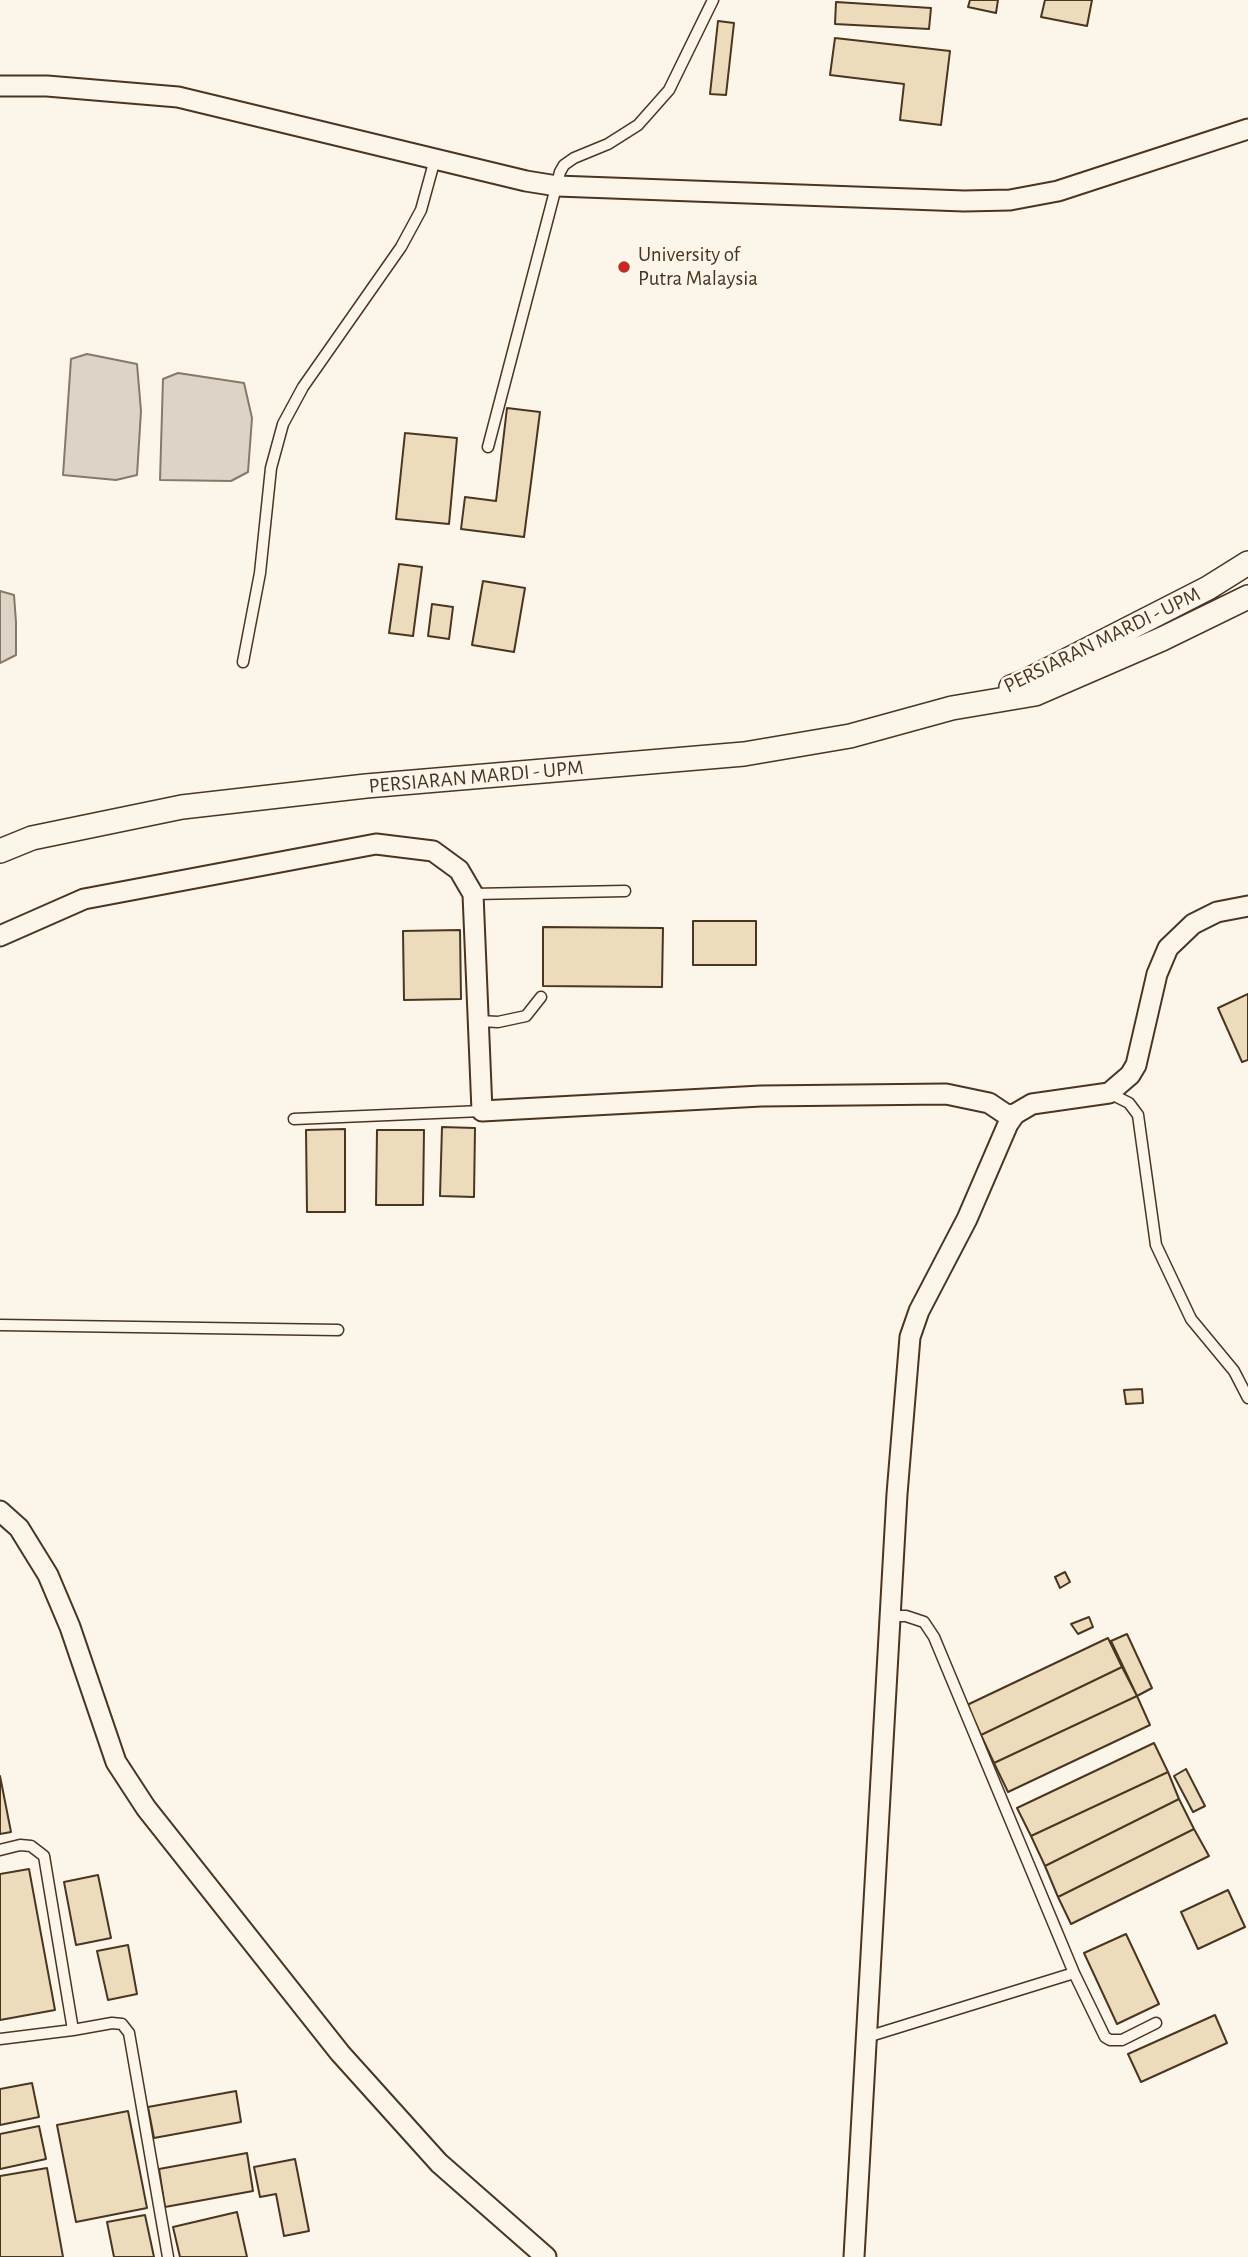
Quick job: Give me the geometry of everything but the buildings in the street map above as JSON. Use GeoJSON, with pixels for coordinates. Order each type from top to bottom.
{"type":"FeatureCollection","features":[{"type":"Feature","properties":{"kind":"street"},"geometry":{"type":"LineString","coordinates":[[0,86],[47,86],[178,97],[526,181],[557,186],[964,201],[1010,200],[1058,191],[1248,129]]}},
{"type":"Feature","properties":{"kind":"street","name":"PERSIARAN MARDI - UPM"},"geometry":{"type":"LineString","coordinates":[[0,850],[33,838],[182,807],[366,786],[744,754],[850,736],[952,708],[1026,681],[1208,588],[1248,563]]}},
{"type":"Feature","properties":{"kind":"street","name":"PERSIARAN MARDI - UPM"},"geometry":{"type":"LineString","coordinates":[[952,708],[1035,694],[1162,639],[1248,597]]}},
{"type":"Feature","properties":{"kind":"street"},"geometry":{"type":"LineString","coordinates":[[0,936],[85,900],[376,844],[433,851],[459,870],[473,894],[482,1111],[761,1096],[946,1094],[1001,1109],[1108,1093],[1130,1075],[1136,1065],[1157,974],[1168,948],[1193,924],[1217,912],[1248,906]]}},
{"type":"Feature","properties":{"kind":"street"},"geometry":{"type":"LineString","coordinates":[[854,2257],[890,1616],[909,1337],[919,1311],[967,1219],[1008,1124],[1001,1109]]}},
{"type":"Feature","properties":{"kind":"street"},"geometry":{"type":"LineString","coordinates":[[0,1511],[19,1528],[48,1574],[70,1627],[116,1762],[146,1808],[340,2053],[439,2163],[547,2257]]}},
{"type":"Feature","properties":{"kind":"lane"},"geometry":{"type":"LineString","coordinates":[[488,447],[564,165],[608,144],[638,125],[670,90],[713,0]]}},
{"type":"Feature","properties":{"kind":"lane"},"geometry":{"type":"LineString","coordinates":[[243,662],[260,573],[271,468],[284,424],[303,387],[401,247],[421,210],[435,159]]}},
{"type":"Feature","properties":{"kind":"lane"},"geometry":{"type":"LineString","coordinates":[[473,894],[625,891]]}},
{"type":"Feature","properties":{"kind":"lane"},"geometry":{"type":"LineString","coordinates":[[479,1021],[498,1022],[526,1016],[541,997]]}},
{"type":"Feature","properties":{"kind":"lane"},"geometry":{"type":"LineString","coordinates":[[1108,1093],[1129,1103],[1138,1115],[1156,1245],[1191,1319],[1234,1371],[1248,1398]]}},
{"type":"Feature","properties":{"kind":"lane"},"geometry":{"type":"LineString","coordinates":[[294,1119],[482,1111]]}},
{"type":"Feature","properties":{"kind":"lane"},"geometry":{"type":"LineString","coordinates":[[0,1325],[338,1331]]}},
{"type":"Feature","properties":{"kind":"lane"},"geometry":{"type":"LineString","coordinates":[[890,1616],[906,1616],[923,1622],[934,1637],[1074,1973],[1105,2037],[1122,2040],[1156,2024]]}},
{"type":"Feature","properties":{"kind":"lane"},"geometry":{"type":"LineString","coordinates":[[0,1850],[20,1845],[31,1846],[44,1856],[72,2030]]}},
{"type":"Feature","properties":{"kind":"lane"},"geometry":{"type":"LineString","coordinates":[[866,2037],[1074,1973]]}},
{"type":"Feature","properties":{"kind":"lane"},"geometry":{"type":"LineString","coordinates":[[0,2039],[122,2024],[129,2034],[168,2257]]}},
{"type":"Feature","properties":{"kind":"shaded area"},"geometry":{"type":"Polygon","coordinates":[[[87,354],[137,364],[141,411],[137,475],[116,480],[63,475],[71,359],[87,354]]]}},
{"type":"Feature","properties":{"kind":"shaded area"},"geometry":{"type":"Polygon","coordinates":[[[178,373],[244,383],[252,418],[248,472],[231,481],[160,480],[163,379],[178,373]]]}},
{"type":"Feature","properties":{"kind":"shaded area"},"geometry":{"type":"Polygon","coordinates":[[[0,591],[14,595],[16,655],[0,663],[0,591]]]}},
{"type":"Feature","properties":{"kind":"place","name":"University of Putra Malaysia"},"geometry":{"type":"Point","coordinates":[624,267]}}]}
